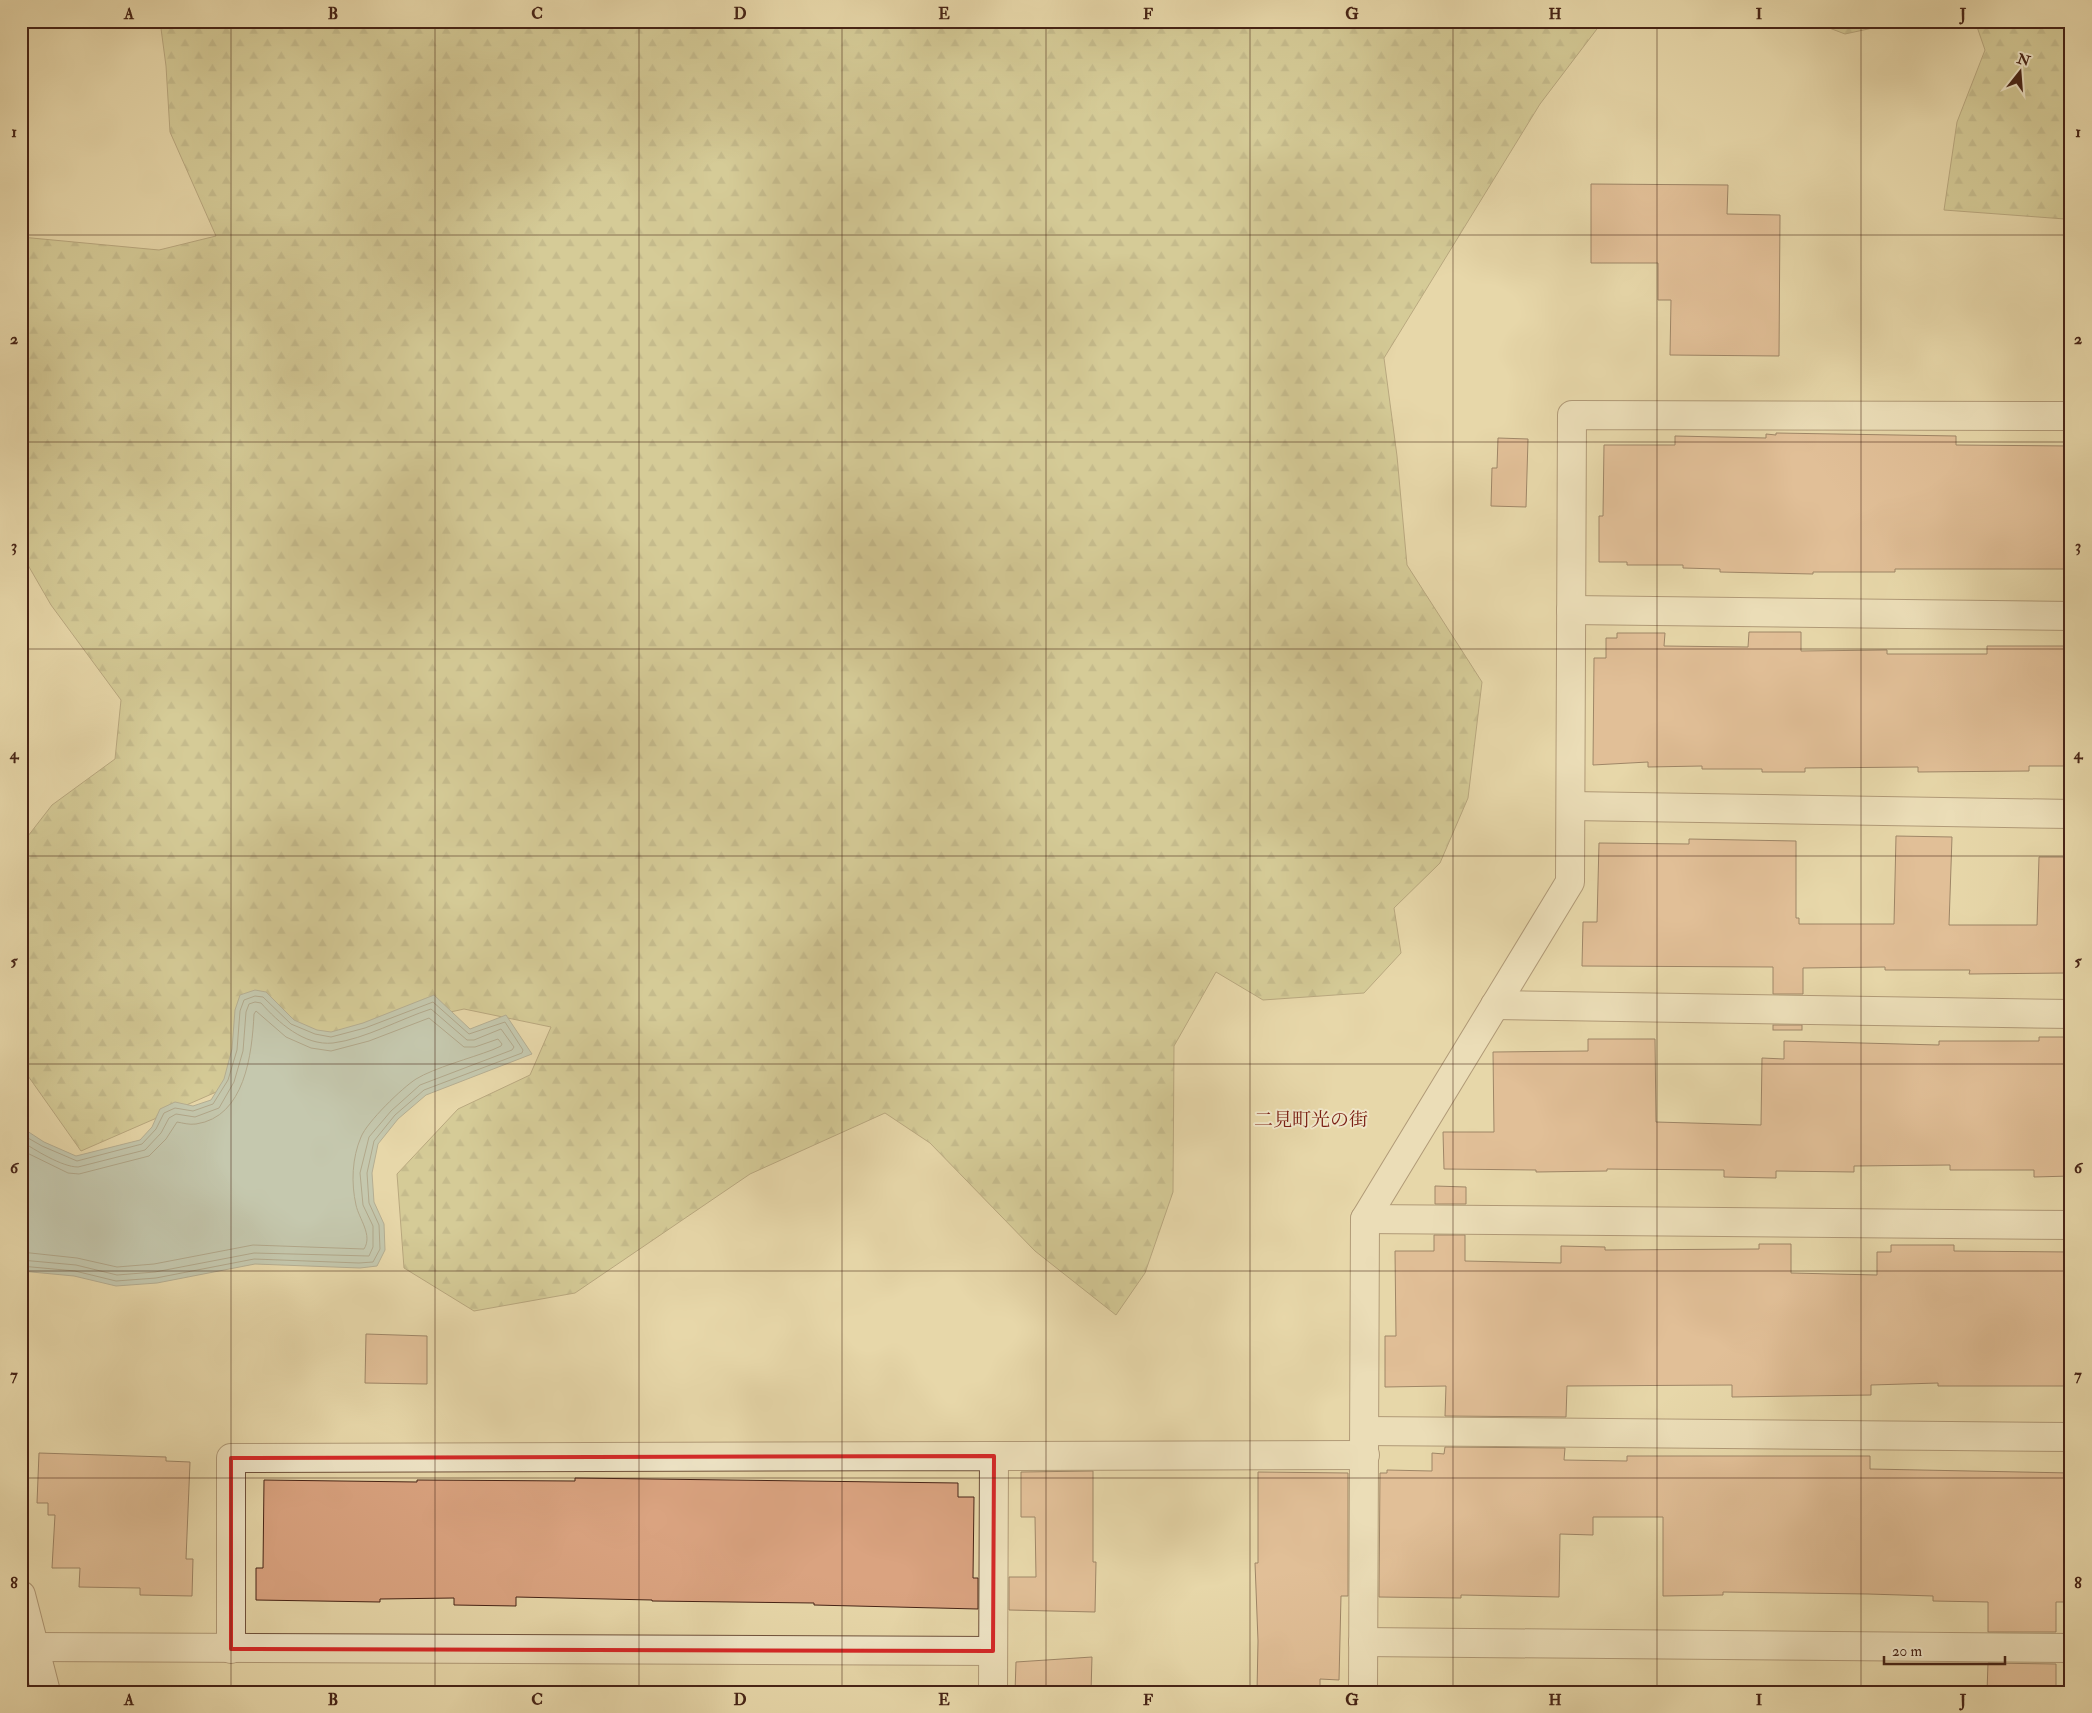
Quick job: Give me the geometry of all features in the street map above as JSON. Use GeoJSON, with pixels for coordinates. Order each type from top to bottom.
{"type":"FeatureCollection","features":[{"type":"Feature","properties":{"kind":"street"},"geometry":{"type":"LineString","coordinates":[[1363,1692],[1365,1219],[1570,882],[1572,415],[2071,416]]}},
{"type":"Feature","properties":{"kind":"street"},"geometry":{"type":"LineString","coordinates":[[1571,610],[2071,616]]}},
{"type":"Feature","properties":{"kind":"street"},"geometry":{"type":"LineString","coordinates":[[1571,806],[2071,814]]}},
{"type":"Feature","properties":{"kind":"street"},"geometry":{"type":"LineString","coordinates":[[1495,1005],[2071,1014]]}},
{"type":"Feature","properties":{"kind":"street"},"geometry":{"type":"LineString","coordinates":[[1365,1219],[2071,1225]]}},
{"type":"Feature","properties":{"kind":"street"},"geometry":{"type":"LineString","coordinates":[[231,1649],[231,1458],[994,1456],[1365,1443],[2071,1437]]}},
{"type":"Feature","properties":{"kind":"street"},"geometry":{"type":"LineString","coordinates":[[993,1692],[994,1456]]}},
{"type":"Feature","properties":{"kind":"street"},"geometry":{"type":"LineString","coordinates":[[21,1595],[46,1692]]}},
{"type":"Feature","properties":{"kind":"street"},"geometry":{"type":"LineString","coordinates":[[1363,1642],[2071,1648]]}},
{"type":"Feature","properties":{"kind":"street"},"geometry":{"type":"LineString","coordinates":[[35,1647],[993,1651]]}},
{"type":"Feature","properties":{"kind":"highlighted area"},"geometry":{"type":"Polygon","coordinates":[[[994,1456],[993,1651],[231,1649],[231,1458],[994,1456]]]}},
{"type":"Feature","properties":{"kind":"green space"},"geometry":{"type":"Polygon","coordinates":[[[160,21],[1603,21],[1540,104],[1384,358],[1397,456],[1407,565],[1482,682],[1468,798],[1440,863],[1394,908],[1401,953],[1364,993],[1263,1000],[1216,972],[1174,1046],[1173,1192],[1145,1273],[1116,1315],[1035,1251],[930,1143],[885,1113],[750,1174],[575,1293],[474,1311],[404,1268],[397,1174],[458,1109],[530,1075],[551,1027],[464,1009],[347,1035],[81,1151],[21,1066],[21,845],[52,805],[115,759],[121,700],[51,605],[21,553],[21,237],[159,250],[216,236],[170,132],[166,66],[160,21]]]}},
{"type":"Feature","properties":{"kind":"green space"},"geometry":{"type":"Polygon","coordinates":[[[1811,21],[1905,21],[1845,34],[1811,21]]]}},
{"type":"Feature","properties":{"kind":"green space"},"geometry":{"type":"Polygon","coordinates":[[[1975,21],[2071,21],[2071,208],[2065,219],[1944,210],[1957,122],[1985,50],[1975,21]]]}},
{"type":"Feature","properties":{"kind":"water"},"geometry":{"type":"Polygon","coordinates":[[[255,990],[266,992],[294,1020],[317,1030],[331,1032],[363,1023],[434,995],[470,1029],[506,1015],[532,1054],[426,1095],[398,1119],[378,1144],[372,1173],[374,1202],[384,1224],[385,1250],[377,1266],[360,1268],[255,1264],[157,1283],[116,1286],[74,1276],[21,1271],[21,1127],[44,1142],[76,1156],[140,1140],[152,1127],[160,1109],[175,1102],[193,1106],[211,1100],[224,1079],[232,1049],[235,1010],[240,995],[255,990]]]}},
{"type":"Feature","properties":{"kind":"building"},"geometry":{"type":"Polygon","coordinates":[[[1591,184],[1728,185],[1727,214],[1780,215],[1779,356],[1670,355],[1671,300],[1658,300],[1658,263],[1591,263],[1591,184]]]}},
{"type":"Feature","properties":{"kind":"building"},"geometry":{"type":"Polygon","coordinates":[[[1776,433],[1956,436],[1956,445],[2071,446],[2071,569],[1895,569],[1895,572],[1813,572],[1813,574],[1720,572],[1720,569],[1683,568],[1683,565],[1627,565],[1627,562],[1599,562],[1599,516],[1603,516],[1604,445],[1675,445],[1675,436],[1766,438],[1766,434],[1776,435],[1776,433]]]}},
{"type":"Feature","properties":{"kind":"building"},"geometry":{"type":"Polygon","coordinates":[[[1498,438],[1528,439],[1526,507],[1491,506],[1492,468],[1497,468],[1498,438]]]}},
{"type":"Feature","properties":{"kind":"building"},"geometry":{"type":"Polygon","coordinates":[[[1749,632],[1801,632],[1801,651],[1887,650],[1887,654],[1987,654],[1987,646],[2071,646],[2071,766],[2029,766],[2029,771],[1918,772],[1918,767],[1805,768],[1805,772],[1762,772],[1762,769],[1702,769],[1702,766],[1648,767],[1648,762],[1593,765],[1594,658],[1606,658],[1606,638],[1617,638],[1617,633],[1665,633],[1664,646],[1748,647],[1749,632]]]}},
{"type":"Feature","properties":{"kind":"building"},"geometry":{"type":"Polygon","coordinates":[[[1896,836],[1952,837],[1949,925],[2037,925],[2039,857],[2071,857],[2071,964],[2067,964],[2067,973],[1969,974],[1970,970],[1885,970],[1885,967],[1803,968],[1803,994],[1773,994],[1773,967],[1582,966],[1583,922],[1597,922],[1599,843],[1689,844],[1689,839],[1796,841],[1796,918],[1799,918],[1799,924],[1894,924],[1896,836]]]}},
{"type":"Feature","properties":{"kind":"building"},"geometry":{"type":"Polygon","coordinates":[[[1773,1025],[1802,1025],[1802,1030],[1773,1030],[1773,1025]]]}},
{"type":"Feature","properties":{"kind":"building"},"geometry":{"type":"Polygon","coordinates":[[[2039,1037],[2071,1037],[2071,1176],[2034,1177],[2034,1170],[1950,1170],[1950,1165],[1854,1166],[1854,1172],[1776,1171],[1776,1178],[1724,1177],[1724,1170],[1607,1169],[1607,1171],[1536,1172],[1536,1170],[1444,1169],[1443,1132],[1494,1132],[1493,1052],[1588,1051],[1588,1039],[1655,1039],[1656,1122],[1761,1125],[1762,1058],[1784,1059],[1784,1041],[1939,1045],[1939,1041],[2039,1041],[2039,1037]]]}},
{"type":"Feature","properties":{"kind":"building"},"geometry":{"type":"Polygon","coordinates":[[[1435,1186],[1466,1187],[1466,1204],[1435,1204],[1435,1186]]]}},
{"type":"Feature","properties":{"kind":"building"},"geometry":{"type":"Polygon","coordinates":[[[1434,1235],[1465,1235],[1465,1261],[1561,1263],[1561,1246],[1605,1247],[1605,1250],[1759,1249],[1759,1244],[1791,1244],[1791,1273],[1877,1275],[1877,1252],[1891,1252],[1891,1245],[1954,1245],[1954,1251],[2071,1252],[2071,1386],[1938,1386],[1938,1383],[1871,1385],[1871,1395],[1732,1397],[1732,1385],[1567,1386],[1566,1417],[1445,1416],[1446,1386],[1385,1387],[1385,1336],[1396,1336],[1395,1251],[1434,1251],[1434,1235]]]}},
{"type":"Feature","properties":{"kind":"building"},"geometry":{"type":"Polygon","coordinates":[[[366,1334],[427,1336],[427,1384],[365,1383],[366,1334]]]}},
{"type":"Feature","properties":{"kind":"building"},"geometry":{"type":"Polygon","coordinates":[[[1445,1447],[1565,1448],[1564,1460],[1627,1461],[1627,1456],[1870,1456],[1870,1469],[2071,1473],[2071,1602],[2056,1602],[2056,1632],[1988,1632],[1988,1602],[1933,1601],[1933,1596],[1868,1594],[1723,1592],[1723,1595],[1663,1596],[1663,1517],[1593,1517],[1593,1535],[1560,1534],[1559,1597],[1461,1595],[1461,1598],[1379,1597],[1380,1473],[1387,1473],[1387,1470],[1432,1471],[1432,1453],[1444,1454],[1445,1447]]]}},
{"type":"Feature","properties":{"kind":"building"},"geometry":{"type":"Polygon","coordinates":[[[39,1453],[166,1457],[166,1461],[190,1462],[186,1559],[193,1559],[192,1596],[140,1595],[140,1588],[79,1587],[80,1568],[52,1568],[55,1515],[48,1515],[48,1503],[37,1503],[39,1453]]]}},
{"type":"Feature","properties":{"kind":"building"},"geometry":{"type":"Polygon","coordinates":[[[1093,1471],[1093,1562],[1096,1562],[1095,1612],[1009,1610],[1009,1577],[1036,1577],[1035,1517],[1021,1517],[1021,1472],[1093,1471]]]}},
{"type":"Feature","properties":{"kind":"building"},"geometry":{"type":"Polygon","coordinates":[[[1258,1472],[1348,1473],[1348,1596],[1341,1596],[1339,1680],[1320,1679],[1320,1692],[1257,1692],[1258,1641],[1255,1563],[1258,1563],[1258,1472]]]}},
{"type":"Feature","properties":{"kind":"building"},"geometry":{"type":"Polygon","coordinates":[[[575,1478],[958,1483],[958,1497],[974,1497],[973,1578],[978,1578],[978,1609],[814,1605],[814,1603],[516,1597],[516,1606],[454,1605],[454,1598],[380,1599],[380,1602],[256,1600],[256,1568],[263,1568],[264,1480],[417,1482],[417,1480],[575,1481],[575,1478]]]}},
{"type":"Feature","properties":{"kind":"building"},"geometry":{"type":"Polygon","coordinates":[[[1092,1657],[1091,1692],[1015,1692],[1016,1662],[1092,1657]]]}},
{"type":"Feature","properties":{"kind":"building"},"geometry":{"type":"Polygon","coordinates":[[[1988,1663],[2056,1664],[2056,1692],[1987,1692],[1988,1663]]]}},
{"type":"Feature","properties":{"kind":"district","name":"二見町光の街"},"geometry":{"type":"Point","coordinates":[1311,1120]}}]}
